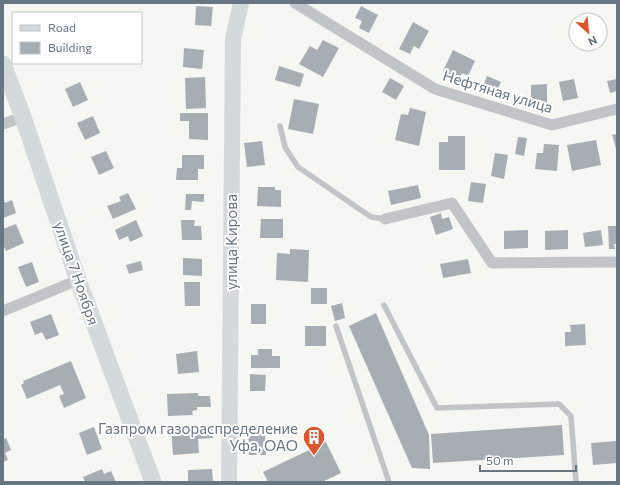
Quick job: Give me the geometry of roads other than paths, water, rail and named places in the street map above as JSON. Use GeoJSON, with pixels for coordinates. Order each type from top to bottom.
{"type":"FeatureCollection","features":[{"type":"Feature","properties":{"kind":"main road","name":"улица 7 Ноября"},"geometry":{"type":"LineString","coordinates":[[3,64],[24,116],[78,280],[153,482]]}},
{"type":"Feature","properties":{"kind":"street","name":"улица Кирова"},"geometry":{"type":"LineString","coordinates":[[229,482],[233,39],[241,3]]}},
{"type":"Feature","properties":{"kind":"street","name":"Нефтяная улица"},"geometry":{"type":"LineString","coordinates":[[295,3],[435,89],[552,125],[617,109]]}},
{"type":"Feature","properties":{"kind":"street"},"geometry":{"type":"LineString","coordinates":[[3,124],[24,116]]}},
{"type":"Feature","properties":{"kind":"street"},"geometry":{"type":"LineString","coordinates":[[385,219],[452,203],[492,263],[617,262]]}},
{"type":"Feature","properties":{"kind":"street"},"geometry":{"type":"LineString","coordinates":[[3,310],[78,280]]}},
{"type":"Feature","properties":{"kind":"lane"},"geometry":{"type":"LineString","coordinates":[[280,126],[285,147],[298,167],[371,217],[385,219]]}},
{"type":"Feature","properties":{"kind":"lane"},"geometry":{"type":"LineString","coordinates":[[384,305],[437,408],[559,404],[572,416],[576,482]]}},
{"type":"Feature","properties":{"kind":"lane"},"geometry":{"type":"LineString","coordinates":[[336,326],[389,482]]}},
{"type":"Feature","properties":{"kind":"place","name":"Газпром газораспределение Уфа, ОАО"},"geometry":{"type":"Point","coordinates":[314,456]}}]}
